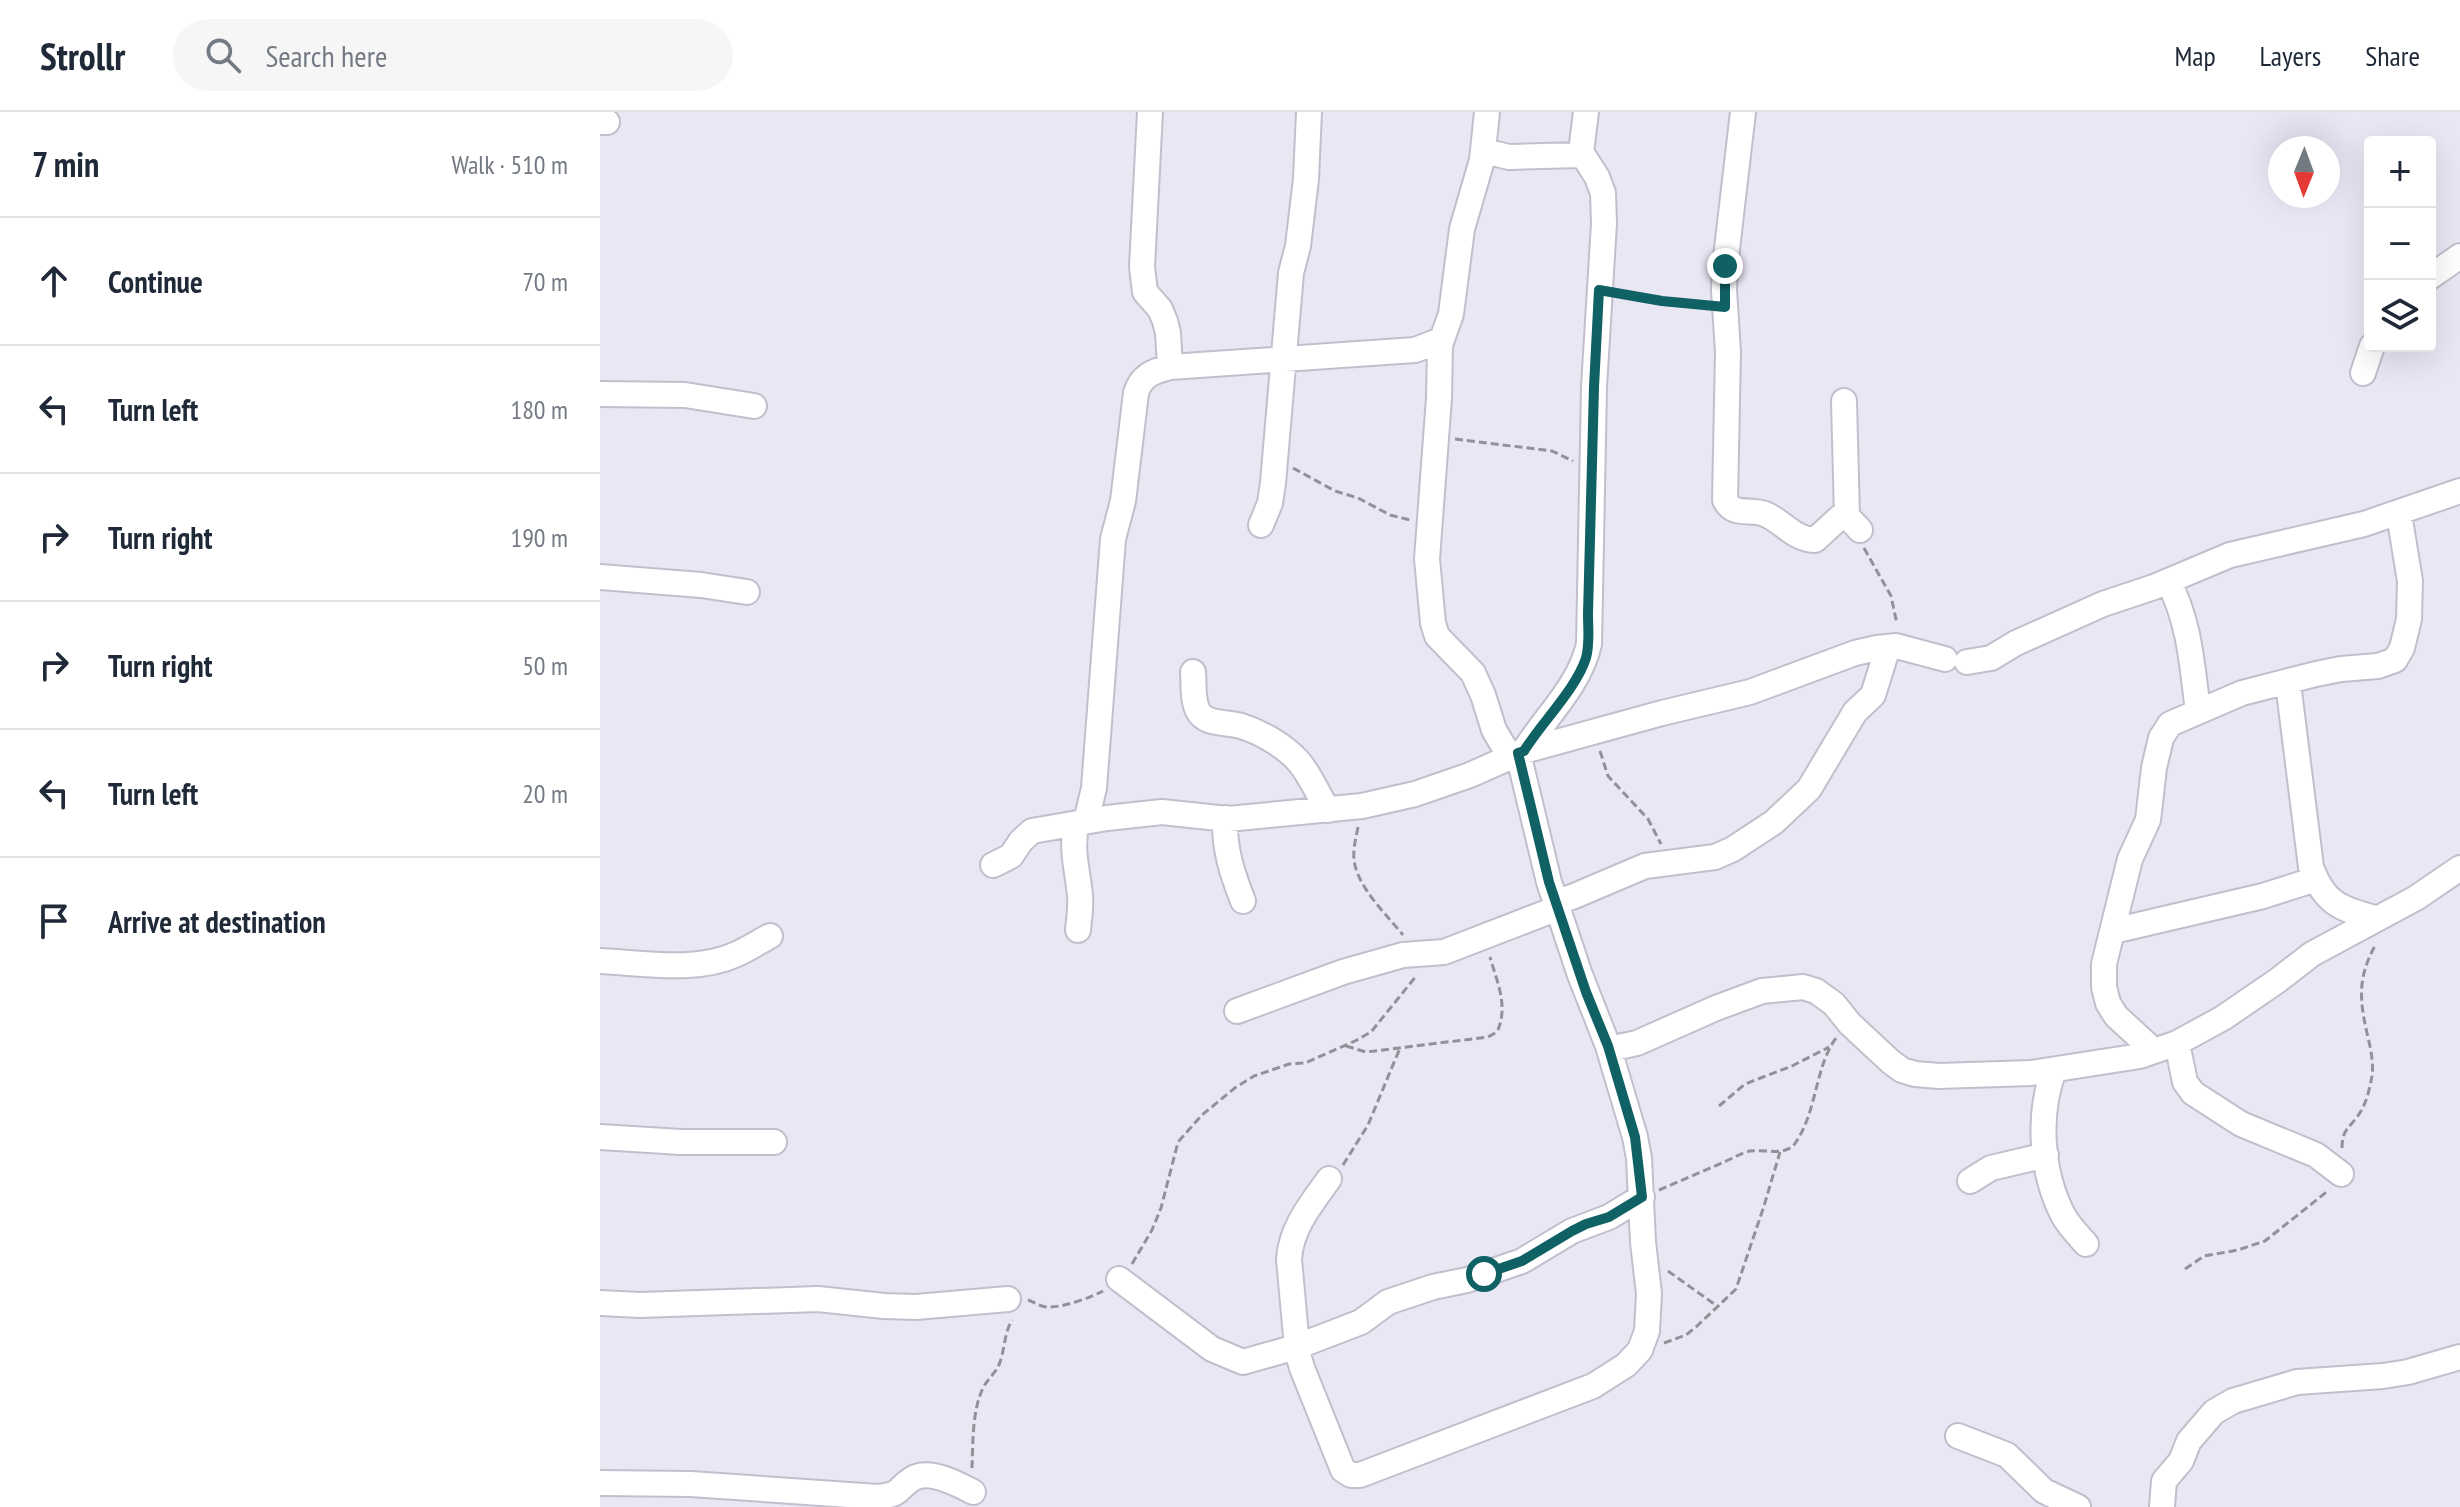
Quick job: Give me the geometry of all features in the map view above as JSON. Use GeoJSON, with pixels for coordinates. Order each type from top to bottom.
{"type":"FeatureCollection","features":[{"type":"Feature","properties":{"kind":"street"},"geometry":{"type":"LineString","coordinates":[[1150,112],[1142,267],[1145,292],[1160,309],[1165,321],[1170,367]]}},
{"type":"Feature","properties":{"kind":"street"},"geometry":{"type":"LineString","coordinates":[[1261,525],[1270,503],[1291,273],[1298,246],[1306,179],[1309,112]]}},
{"type":"Feature","properties":{"kind":"street"},"geometry":{"type":"LineString","coordinates":[[1329,1179],[1303,1215],[1290,1245],[1289,1259],[1297,1347],[1302,1368],[1343,1470],[1351,1475],[1360,1475],[1593,1386],[1626,1365],[1640,1350],[1647,1331],[1648,1306],[1635,1137],[1609,1049],[1556,905],[1517,754],[1494,730],[1473,673],[1437,636],[1433,623],[1427,559],[1441,340],[1451,314],[1462,229],[1484,151],[1487,112]]}},
{"type":"Feature","properties":{"kind":"street"},"geometry":{"type":"LineString","coordinates":[[1517,754],[1578,675],[1589,644],[1591,473],[1604,223],[1603,193],[1597,177],[1582,155],[1586,112]]}},
{"type":"Feature","properties":{"kind":"street"},"geometry":{"type":"LineString","coordinates":[[1743,112],[1725,266],[1728,352],[1724,493],[1729,507],[1736,511],[1763,513],[1805,540],[1815,540],[1839,518],[1854,523],[1844,401]]}},
{"type":"Feature","properties":{"kind":"street"},"geometry":{"type":"LineString","coordinates":[[1484,151],[1509,157],[1582,155]]}},
{"type":"Feature","properties":{"kind":"street"},"geometry":{"type":"LineString","coordinates":[[2436,273],[2460,256]]}},
{"type":"Feature","properties":{"kind":"street"},"geometry":{"type":"LineString","coordinates":[[1078,930],[1080,901],[1073,837],[1087,817],[1094,788],[1112,551],[1123,501],[1139,383],[1150,374],[1170,367],[1415,350],[1441,340]]}},
{"type":"Feature","properties":{"kind":"street"},"geometry":{"type":"LineString","coordinates":[[2363,373],[2370,352]]}},
{"type":"Feature","properties":{"kind":"street"},"geometry":{"type":"LineString","coordinates":[[600,394],[685,395],[754,406]]}},
{"type":"Feature","properties":{"kind":"street"},"geometry":{"type":"LineString","coordinates":[[993,865],[1011,856],[1032,831],[1139,813],[1225,818],[1362,806],[1441,786],[1517,754],[1595,731],[1750,692],[1855,653],[1895,647],[1956,661],[1991,658],[2016,643],[2089,610],[2230,555],[2336,532],[2399,514],[2460,491]]}},
{"type":"Feature","properties":{"kind":"street"},"geometry":{"type":"LineString","coordinates":[[2154,1051],[2116,1016],[2108,1003],[2104,964],[2130,859],[2148,820],[2161,738],[2170,724],[2242,693],[2341,669],[2378,666],[2395,660],[2402,648],[2409,619],[2410,581],[2399,514]]}},
{"type":"Feature","properties":{"kind":"street"},"geometry":{"type":"LineString","coordinates":[[600,577],[747,592]]}},
{"type":"Feature","properties":{"kind":"street"},"geometry":{"type":"LineString","coordinates":[[2168,581],[2186,627],[2198,711]]}},
{"type":"Feature","properties":{"kind":"street"},"geometry":{"type":"LineString","coordinates":[[1237,1011],[1343,972],[1403,955],[1444,952],[1484,939],[1645,866],[1701,861],[1733,849],[1774,822],[1809,789],[1855,712],[1873,695],[1895,647]]}},
{"type":"Feature","properties":{"kind":"street"},"geometry":{"type":"LineString","coordinates":[[1193,672],[1199,713],[1206,719],[1258,732],[1287,751],[1299,762],[1328,810]]}},
{"type":"Feature","properties":{"kind":"street"},"geometry":{"type":"LineString","coordinates":[[2288,683],[2311,867],[2316,879],[2329,900],[2348,911],[2385,913]]}},
{"type":"Feature","properties":{"kind":"street"},"geometry":{"type":"LineString","coordinates":[[1225,818],[1227,859],[1243,901]]}},
{"type":"Feature","properties":{"kind":"street"},"geometry":{"type":"LineString","coordinates":[[1609,1049],[1637,1043],[1762,991],[1803,987],[1816,991],[1834,1004],[1850,1024],[1891,1062],[1915,1074],[1982,1076],[2054,1070],[2140,1056],[2177,1043],[2223,1018],[2312,954],[2416,898],[2460,868]]}},
{"type":"Feature","properties":{"kind":"street"},"geometry":{"type":"LineString","coordinates":[[2113,931],[2263,896],[2316,879]]}},
{"type":"Feature","properties":{"kind":"street"},"geometry":{"type":"LineString","coordinates":[[600,961],[674,965],[710,963],[735,955],[770,936]]}},
{"type":"Feature","properties":{"kind":"street"},"geometry":{"type":"LineString","coordinates":[[2177,1043],[2185,1082],[2193,1093],[2241,1124],[2316,1155],[2341,1174]]}},
{"type":"Feature","properties":{"kind":"street"},"geometry":{"type":"LineString","coordinates":[[2054,1070],[2046,1090],[2046,1155],[2054,1193],[2063,1215],[2086,1244]]}},
{"type":"Feature","properties":{"kind":"street"},"geometry":{"type":"LineString","coordinates":[[600,1137],[681,1142],[774,1142]]}},
{"type":"Feature","properties":{"kind":"street"},"geometry":{"type":"LineString","coordinates":[[1970,1181],[1991,1168],[2046,1155]]}},
{"type":"Feature","properties":{"kind":"street"},"geometry":{"type":"LineString","coordinates":[[1119,1279],[1212,1349],[1243,1362],[1297,1347],[1361,1322],[1388,1302],[1522,1261],[1572,1231],[1609,1217],[1642,1197]]}},
{"type":"Feature","properties":{"kind":"street"},"geometry":{"type":"LineString","coordinates":[[600,1303],[640,1305],[818,1299],[884,1306],[1017,1308]]}},
{"type":"Feature","properties":{"kind":"street"},"geometry":{"type":"LineString","coordinates":[[2162,1507],[2162,1485],[2181,1461],[2189,1441],[2214,1412],[2233,1401],[2297,1382],[2383,1376],[2460,1357]]}},
{"type":"Feature","properties":{"kind":"street"},"geometry":{"type":"LineString","coordinates":[[1958,1436],[2007,1455],[2044,1491],[2078,1507]]}},
{"type":"Feature","properties":{"kind":"street"},"geometry":{"type":"LineString","coordinates":[[618,1507],[605,1483],[691,1484],[878,1497],[900,1492],[913,1478],[923,1476],[943,1479],[973,1492]]}},
{"type":"Feature","properties":{"kind":"path"},"geometry":{"type":"LineString","coordinates":[[1599,290],[1662,301],[1725,307]]}},
{"type":"Feature","properties":{"kind":"path"},"geometry":{"type":"LineString","coordinates":[[1436,437],[1552,451],[1591,473]]}},
{"type":"Feature","properties":{"kind":"path"},"geometry":{"type":"LineString","coordinates":[[1274,456],[1316,482],[1358,498],[1390,515],[1429,523]]}},
{"type":"Feature","properties":{"kind":"path"},"geometry":{"type":"LineString","coordinates":[[1854,523],[1865,535],[1865,553],[1891,596],[1895,647]]}},
{"type":"Feature","properties":{"kind":"path"},"geometry":{"type":"LineString","coordinates":[[1595,731],[1608,776],[1648,819],[1661,844],[1665,863]]}},
{"type":"Feature","properties":{"kind":"path"},"geometry":{"type":"LineString","coordinates":[[973,1492],[976,1414],[982,1390],[1001,1359],[1007,1329],[1017,1308],[1025,1299],[1050,1307],[1090,1298],[1115,1284],[1152,1230],[1178,1142],[1202,1115],[1254,1076],[1289,1064],[1305,1063],[1371,1032],[1414,981],[1424,954],[1375,902],[1354,863],[1362,806]]}},
{"type":"Feature","properties":{"kind":"path"},"geometry":{"type":"LineString","coordinates":[[2185,1269],[2204,1256],[2265,1241],[2336,1184],[2344,1168],[2342,1134],[2360,1112],[2372,1074],[2372,1057],[2360,994],[2362,978],[2385,913]]}},
{"type":"Feature","properties":{"kind":"path"},"geometry":{"type":"LineString","coordinates":[[1346,1046],[1366,1052],[1488,1037],[1497,1032],[1503,1014],[1502,1000],[1484,939]]}},
{"type":"Feature","properties":{"kind":"path"},"geometry":{"type":"LineString","coordinates":[[1719,1106],[1745,1084],[1792,1066],[1829,1047],[1850,1024]]}},
{"type":"Feature","properties":{"kind":"path"},"geometry":{"type":"LineString","coordinates":[[1642,1197],[1747,1152],[1790,1149],[1796,1143],[1815,1100],[1829,1047]]}},
{"type":"Feature","properties":{"kind":"path"},"geometry":{"type":"LineString","coordinates":[[1329,1179],[1348,1160],[1361,1137],[1400,1048]]}},
{"type":"Feature","properties":{"kind":"path"},"geometry":{"type":"LineString","coordinates":[[1640,1350],[1686,1335],[1736,1289],[1780,1152]]}},
{"type":"Feature","properties":{"kind":"path"},"geometry":{"type":"LineString","coordinates":[[1645,1256],[1717,1306]]}},
{"type":"Feature","properties":{"kind":"path"},"geometry":{"type":"LineString","coordinates":[[1017,1308],[1035,1302]]}},
{"type":"Feature","properties":{"kind":"route"},"geometry":{"type":"LineString","coordinates":[[1484,1274],[1522,1261],[1572,1231],[1609,1217],[1642,1197],[1635,1137],[1608,1046],[1555,902],[1518,753],[1524,751],[1578,675],[1589,644],[1599,290],[1662,301],[1725,307],[1725,266]]}}]}
